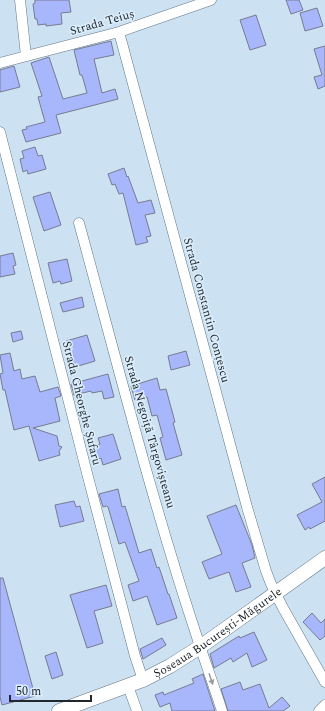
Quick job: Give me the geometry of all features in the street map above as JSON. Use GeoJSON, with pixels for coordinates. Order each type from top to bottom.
{"type":"FeatureCollection","features":[{"type":"Feature","properties":{"kind":"main road","name":"Șoseaua București-Măgurele"},"geometry":{"type":"LineString","coordinates":[[59,711],[143,680],[170,666],[200,648],[325,558]]}},
{"type":"Feature","properties":{"kind":"street"},"geometry":{"type":"LineString","coordinates":[[20,0],[26,56]]}},
{"type":"Feature","properties":{"kind":"street","name":"Strada Teiuș"},"geometry":{"type":"LineString","coordinates":[[0,63],[119,32],[211,0]]}},
{"type":"Feature","properties":{"kind":"street","name":"Strada Constantin Conțescu"},"geometry":{"type":"LineString","coordinates":[[119,32],[247,507],[266,571],[276,594],[325,682]]}},
{"type":"Feature","properties":{"kind":"street","name":"Strada Gheorghe Șufaru"},"geometry":{"type":"LineString","coordinates":[[0,132],[90,484],[135,656],[143,680]]}},
{"type":"Feature","properties":{"kind":"street","name":"Strada Negoiță Târgovișteanu"},"geometry":{"type":"LineString","coordinates":[[79,223],[155,500],[200,648],[222,711]]}},
{"type":"Feature","properties":{"kind":"street"},"geometry":{"type":"LineString","coordinates":[[128,686],[137,711]]}},
{"type":"Feature","properties":{"kind":"street"},"geometry":{"type":"LineString","coordinates":[[319,711],[325,705]]}},
{"type":"Feature","properties":{"kind":"building"},"geometry":{"type":"Polygon","coordinates":[[[35,0],[69,0],[71,12],[61,13],[62,24],[46,26],[46,24],[38,25],[37,19],[35,19],[33,4],[35,3],[35,0]]]}},
{"type":"Feature","properties":{"kind":"building"},"geometry":{"type":"Polygon","coordinates":[[[286,0],[299,0],[303,10],[291,14],[286,0]]]}},
{"type":"Feature","properties":{"kind":"building"},"geometry":{"type":"Polygon","coordinates":[[[317,8],[323,26],[305,31],[300,13],[317,8]]]}},
{"type":"Feature","properties":{"kind":"building"},"geometry":{"type":"Polygon","coordinates":[[[256,15],[266,45],[250,50],[240,20],[256,15]]]}},
{"type":"Feature","properties":{"kind":"building"},"geometry":{"type":"Polygon","coordinates":[[[111,41],[114,55],[94,59],[102,93],[115,89],[118,99],[56,115],[61,133],[26,142],[22,130],[27,129],[26,127],[45,122],[38,97],[42,96],[31,63],[49,57],[63,99],[87,93],[82,75],[80,75],[74,50],[111,41]]]}},
{"type":"Feature","properties":{"kind":"building"},"geometry":{"type":"Polygon","coordinates":[[[325,46],[325,86],[318,89],[314,77],[322,75],[314,49],[325,46]]]}},
{"type":"Feature","properties":{"kind":"building"},"geometry":{"type":"Polygon","coordinates":[[[14,66],[20,87],[0,92],[0,70],[14,66]]]}},
{"type":"Feature","properties":{"kind":"building"},"geometry":{"type":"Polygon","coordinates":[[[35,147],[38,156],[42,155],[46,169],[28,174],[27,170],[23,172],[20,159],[24,158],[22,151],[35,147]]]}},
{"type":"Feature","properties":{"kind":"building"},"geometry":{"type":"Polygon","coordinates":[[[124,168],[138,203],[151,200],[155,213],[145,215],[151,236],[146,237],[148,242],[136,245],[123,193],[119,194],[115,184],[112,185],[108,174],[124,168]]]}},
{"type":"Feature","properties":{"kind":"building"},"geometry":{"type":"Polygon","coordinates":[[[50,192],[61,225],[44,231],[33,197],[50,192]]]}},
{"type":"Feature","properties":{"kind":"building"},"geometry":{"type":"Polygon","coordinates":[[[13,253],[16,265],[13,266],[15,274],[0,277],[0,256],[13,253]]]}},
{"type":"Feature","properties":{"kind":"building"},"geometry":{"type":"Polygon","coordinates":[[[67,259],[72,281],[61,284],[60,281],[53,283],[48,263],[67,259]]]}},
{"type":"Feature","properties":{"kind":"building"},"geometry":{"type":"Polygon","coordinates":[[[82,297],[84,307],[63,312],[60,303],[82,297]]]}},
{"type":"Feature","properties":{"kind":"building"},"geometry":{"type":"Polygon","coordinates":[[[21,331],[23,339],[13,342],[11,333],[21,331]]]}},
{"type":"Feature","properties":{"kind":"building"},"geometry":{"type":"Polygon","coordinates":[[[87,335],[95,361],[75,367],[66,341],[87,335]]]}},
{"type":"Feature","properties":{"kind":"building"},"geometry":{"type":"Polygon","coordinates":[[[186,351],[190,365],[171,370],[168,356],[186,351]]]}},
{"type":"Feature","properties":{"kind":"building"},"geometry":{"type":"Polygon","coordinates":[[[10,353],[14,371],[20,369],[22,379],[35,376],[40,392],[58,387],[61,396],[55,398],[60,421],[33,428],[57,436],[59,446],[62,447],[59,451],[60,455],[39,461],[29,426],[14,430],[0,374],[3,373],[0,355],[10,353]]]}},
{"type":"Feature","properties":{"kind":"building"},"geometry":{"type":"Polygon","coordinates":[[[108,374],[114,397],[104,399],[102,391],[92,393],[91,391],[74,395],[71,384],[108,374]]]}},
{"type":"Feature","properties":{"kind":"building"},"geometry":{"type":"Polygon","coordinates":[[[157,378],[160,390],[166,389],[175,422],[173,423],[182,455],[166,460],[160,438],[163,437],[157,415],[152,416],[147,397],[135,400],[131,386],[157,378]]]}},
{"type":"Feature","properties":{"kind":"building"},"geometry":{"type":"Polygon","coordinates":[[[113,434],[121,459],[103,465],[101,458],[96,460],[93,446],[100,444],[98,438],[113,434]]]}},
{"type":"Feature","properties":{"kind":"building"},"geometry":{"type":"Polygon","coordinates":[[[325,477],[325,521],[305,530],[297,515],[322,502],[312,484],[325,477]]]}},
{"type":"Feature","properties":{"kind":"building"},"geometry":{"type":"Polygon","coordinates":[[[118,489],[122,507],[125,506],[139,553],[151,549],[177,618],[157,625],[147,596],[133,601],[128,585],[139,581],[125,542],[119,544],[108,507],[103,507],[99,494],[118,489]]]}},
{"type":"Feature","properties":{"kind":"building"},"geometry":{"type":"Polygon","coordinates":[[[74,501],[76,507],[80,506],[84,521],[60,527],[55,505],[74,501]]]}},
{"type":"Feature","properties":{"kind":"building"},"geometry":{"type":"Polygon","coordinates":[[[236,505],[252,545],[255,558],[242,563],[251,587],[236,592],[229,572],[209,579],[202,562],[222,554],[207,516],[236,505]]]}},
{"type":"Feature","properties":{"kind":"building"},"geometry":{"type":"Polygon","coordinates":[[[0,578],[3,578],[35,696],[2,705],[0,697],[0,578]]]}},
{"type":"Feature","properties":{"kind":"building"},"geometry":{"type":"Polygon","coordinates":[[[106,585],[112,606],[94,611],[103,643],[87,648],[70,595],[106,585]]]}},
{"type":"Feature","properties":{"kind":"building"},"geometry":{"type":"Polygon","coordinates":[[[312,613],[321,623],[325,619],[325,636],[320,640],[303,622],[312,613]]]}},
{"type":"Feature","properties":{"kind":"building"},"geometry":{"type":"Polygon","coordinates":[[[254,632],[267,660],[252,667],[247,653],[233,662],[231,658],[214,668],[210,654],[239,636],[240,638],[254,632]]]}},
{"type":"Feature","properties":{"kind":"building"},"geometry":{"type":"Polygon","coordinates":[[[162,638],[166,645],[143,659],[140,649],[162,638]]]}},
{"type":"Feature","properties":{"kind":"building"},"geometry":{"type":"Polygon","coordinates":[[[56,652],[63,675],[52,679],[45,656],[56,652]]]}},
{"type":"Feature","properties":{"kind":"building"},"geometry":{"type":"Polygon","coordinates":[[[203,674],[215,711],[172,711],[170,703],[160,707],[155,695],[163,692],[164,695],[194,683],[192,679],[203,674]]]}},
{"type":"Feature","properties":{"kind":"building"},"geometry":{"type":"Polygon","coordinates":[[[240,682],[243,690],[260,684],[269,708],[282,697],[290,706],[283,711],[228,711],[221,689],[240,682]]]}}]}
